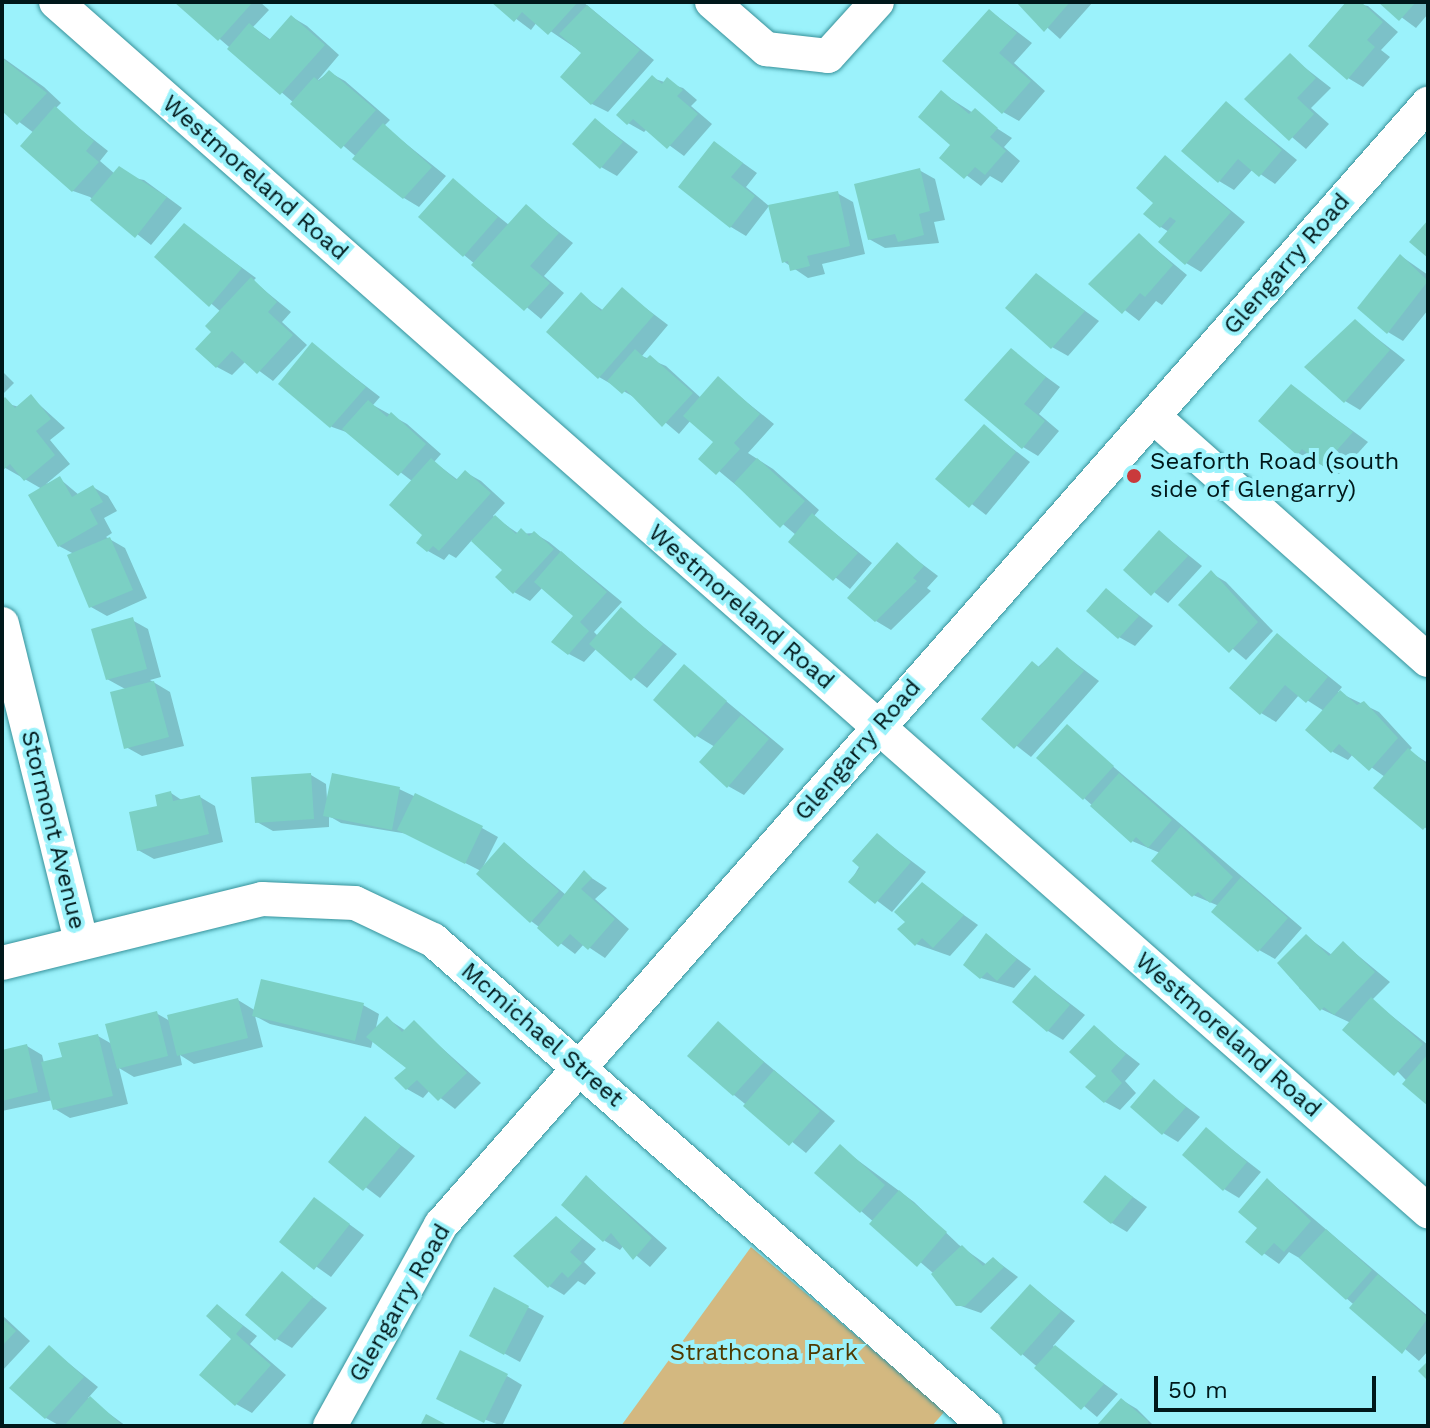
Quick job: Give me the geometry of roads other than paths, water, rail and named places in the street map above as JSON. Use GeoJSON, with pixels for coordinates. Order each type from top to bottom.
{"type":"FeatureCollection","features":[{"type":"Feature","properties":{"kind":"street","name":"Westmoreland Road"},"geometry":{"type":"LineString","coordinates":[[56,2],[1428,1211]]}},
{"type":"Feature","properties":{"kind":"street"},"geometry":{"type":"LineString","coordinates":[[712,2],[766,49],[828,56],[877,2]]}},
{"type":"Feature","properties":{"kind":"street","name":"Glengarry Road"},"geometry":{"type":"LineString","coordinates":[[330,1426],[441,1225],[1428,104]]}},
{"type":"Feature","properties":{"kind":"street"},"geometry":{"type":"LineString","coordinates":[[1154,417],[1428,660]]}},
{"type":"Feature","properties":{"kind":"street","name":"Stormont Avenue"},"geometry":{"type":"LineString","coordinates":[[2,624],[81,942]]}},
{"type":"Feature","properties":{"kind":"street","name":"Mcmichael Street"},"geometry":{"type":"LineString","coordinates":[[2,963],[262,899],[355,903],[433,940],[986,1426]]}},
{"type":"Feature","properties":{"kind":"place","name":"Seaforth Road (south side of Glengarry)"},"geometry":{"type":"Point","coordinates":[1134,476]}},
{"type":"Feature","properties":{"kind":"park label","name":"Strathcona Park"},"geometry":{"type":"Point","coordinates":[764,1353]}}]}
